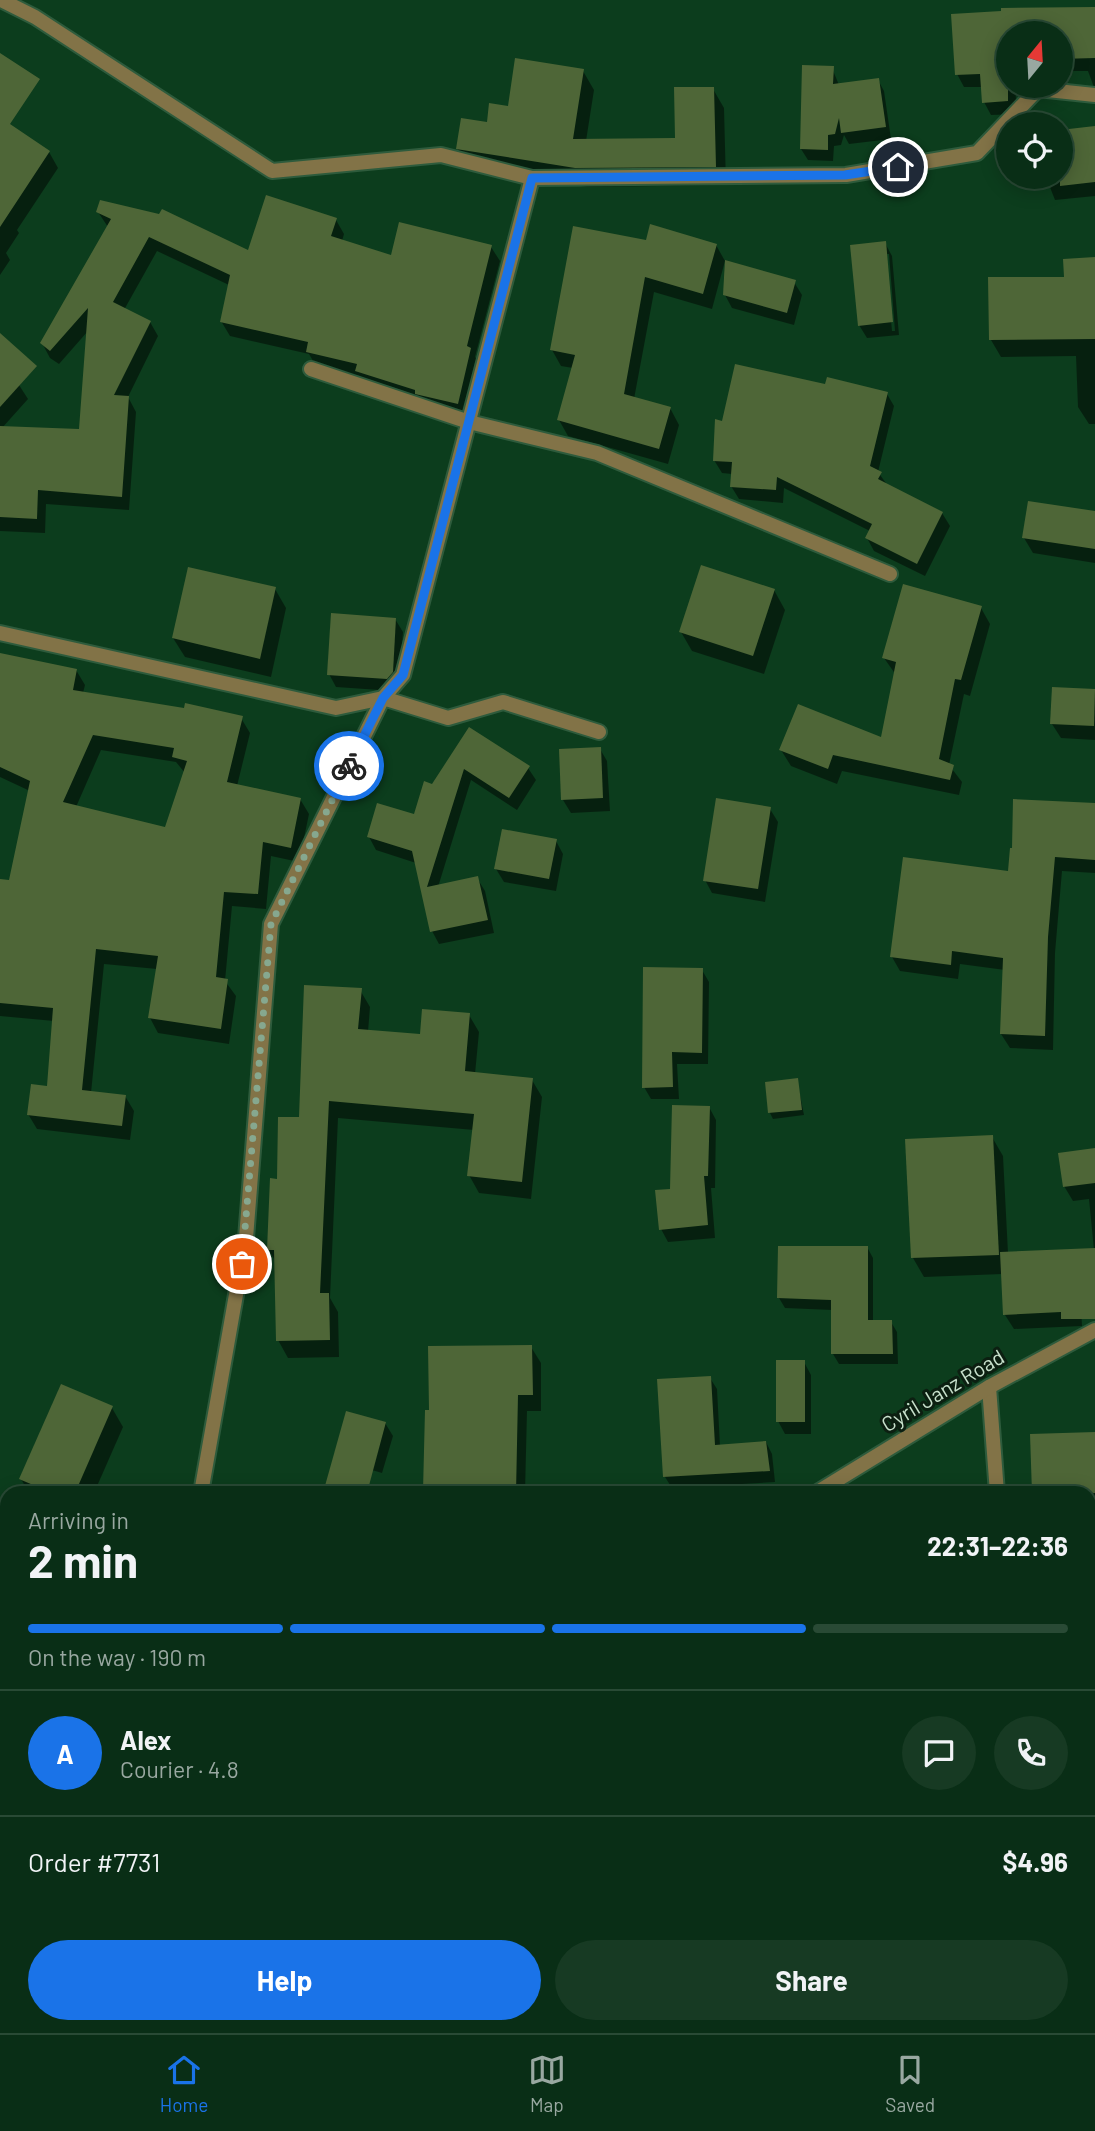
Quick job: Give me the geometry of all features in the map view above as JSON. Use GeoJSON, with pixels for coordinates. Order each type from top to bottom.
{"type":"FeatureCollection","features":[{"type":"Feature","properties":{"kind":"street"},"geometry":{"type":"LineString","coordinates":[[1,0],[35,17],[272,171],[441,155],[532,178],[845,175],[977,153],[1038,89],[1095,96]]}},
{"type":"Feature","properties":{"kind":"street"},"geometry":{"type":"LineString","coordinates":[[202,1486],[246,1238],[271,924],[383,698],[403,675],[532,178]]}},
{"type":"Feature","properties":{"kind":"street"},"geometry":{"type":"LineString","coordinates":[[311,369],[468,422],[597,453],[890,574]]}},
{"type":"Feature","properties":{"kind":"street"},"geometry":{"type":"LineString","coordinates":[[0,633],[336,708],[383,698],[448,718],[503,702],[599,732]]}},
{"type":"Feature","properties":{"kind":"street","name":"Cyril Janz Road"},"geometry":{"type":"LineString","coordinates":[[827,1486],[989,1387],[1095,1330]]}},
{"type":"Feature","properties":{"kind":"street"},"geometry":{"type":"LineString","coordinates":[[989,1387],[996,1486]]}},
{"type":"Feature","properties":{"kind":"building"},"geometry":{"type":"Polygon","coordinates":[[[1095,7],[1095,58],[1073,59],[1073,21],[996,21],[996,98],[1008,98],[1008,101],[982,103],[980,74],[955,75],[951,14],[1001,11],[1001,8],[1095,7]]]}},
{"type":"Feature","properties":{"kind":"building"},"geometry":{"type":"Polygon","coordinates":[[[0,53],[40,79],[10,124],[50,151],[0,227],[0,53]]]}},
{"type":"Feature","properties":{"kind":"building"},"geometry":{"type":"Polygon","coordinates":[[[515,58],[584,69],[573,139],[675,138],[674,87],[714,87],[716,167],[575,168],[456,149],[461,118],[487,122],[489,103],[508,106],[515,58]]]}},
{"type":"Feature","properties":{"kind":"building"},"geometry":{"type":"Polygon","coordinates":[[[802,65],[834,66],[833,84],[879,78],[886,127],[841,133],[839,118],[835,134],[828,135],[828,150],[800,149],[802,65]]]}},
{"type":"Feature","properties":{"kind":"building"},"geometry":{"type":"Polygon","coordinates":[[[1095,126],[1095,182],[1073,185],[1073,129],[1095,126]]]}},
{"type":"Feature","properties":{"kind":"building"},"geometry":{"type":"Polygon","coordinates":[[[266,195],[337,218],[331,236],[391,255],[399,222],[492,245],[467,346],[471,348],[458,404],[415,394],[415,390],[355,371],[357,364],[306,352],[308,342],[220,322],[230,275],[149,237],[113,302],[151,321],[114,395],[129,396],[122,497],[38,490],[37,519],[0,517],[0,426],[79,429],[88,308],[50,351],[40,343],[111,219],[96,212],[100,200],[159,214],[162,209],[248,250],[266,195]]]}},
{"type":"Feature","properties":{"kind":"building"},"geometry":{"type":"Polygon","coordinates":[[[650,224],[717,244],[703,294],[645,277],[624,394],[671,407],[659,449],[557,420],[575,355],[550,350],[573,226],[646,240],[650,224]]]}},
{"type":"Feature","properties":{"kind":"building"},"geometry":{"type":"Polygon","coordinates":[[[886,241],[893,322],[858,326],[850,245],[886,241]]]}},
{"type":"Feature","properties":{"kind":"building"},"geometry":{"type":"Polygon","coordinates":[[[1095,257],[1095,339],[989,340],[988,277],[1064,277],[1063,259],[1095,257]]]}},
{"type":"Feature","properties":{"kind":"building"},"geometry":{"type":"Polygon","coordinates":[[[725,260],[796,280],[787,313],[723,295],[725,260]]]}},
{"type":"Feature","properties":{"kind":"building"},"geometry":{"type":"Polygon","coordinates":[[[0,333],[37,366],[0,407],[0,333]]]}},
{"type":"Feature","properties":{"kind":"building"},"geometry":{"type":"Polygon","coordinates":[[[735,364],[825,384],[827,377],[888,392],[870,466],[882,472],[878,479],[943,512],[917,564],[865,538],[872,524],[777,477],[776,490],[730,487],[732,462],[713,461],[715,419],[722,421],[735,364]]]}},
{"type":"Feature","properties":{"kind":"building"},"geometry":{"type":"Polygon","coordinates":[[[1028,501],[1095,511],[1095,549],[1022,538],[1028,501]]]}},
{"type":"Feature","properties":{"kind":"building"},"geometry":{"type":"Polygon","coordinates":[[[701,565],[775,589],[753,656],[679,632],[701,565]]]}},
{"type":"Feature","properties":{"kind":"building"},"geometry":{"type":"Polygon","coordinates":[[[188,567],[276,587],[260,659],[172,638],[188,567]]]}},
{"type":"Feature","properties":{"kind":"building"},"geometry":{"type":"Polygon","coordinates":[[[903,584],[982,606],[961,680],[955,679],[939,759],[954,765],[950,780],[833,755],[828,769],[779,750],[798,704],[881,737],[896,662],[882,658],[903,584]]]}},
{"type":"Feature","properties":{"kind":"building"},"geometry":{"type":"Polygon","coordinates":[[[331,613],[396,618],[393,672],[387,679],[327,675],[331,613]]]}},
{"type":"Feature","properties":{"kind":"building"},"geometry":{"type":"Polygon","coordinates":[[[0,653],[77,669],[73,690],[184,708],[185,703],[243,716],[227,782],[301,798],[291,848],[263,842],[258,894],[224,892],[216,977],[228,979],[221,1029],[148,1018],[158,956],[96,949],[82,1090],[126,1095],[122,1126],[27,1115],[31,1084],[47,1086],[53,1008],[0,1003],[0,879],[9,880],[30,781],[0,767],[0,653]],[[93,735],[63,802],[165,827],[187,761],[172,757],[174,748],[93,735]]]}},
{"type":"Feature","properties":{"kind":"building"},"geometry":{"type":"Polygon","coordinates":[[[1052,687],[1095,689],[1094,726],[1050,724],[1052,687]]]}},
{"type":"Feature","properties":{"kind":"building"},"geometry":{"type":"Polygon","coordinates":[[[469,727],[530,766],[509,798],[464,769],[427,887],[478,876],[488,920],[430,932],[412,851],[367,837],[377,803],[414,814],[424,781],[432,784],[469,727]]]}},
{"type":"Feature","properties":{"kind":"building"},"geometry":{"type":"Polygon","coordinates":[[[601,747],[603,798],[561,800],[559,749],[601,747]]]}},
{"type":"Feature","properties":{"kind":"building"},"geometry":{"type":"Polygon","coordinates":[[[716,798],[771,807],[758,889],[703,881],[716,798]]]}},
{"type":"Feature","properties":{"kind":"building"},"geometry":{"type":"Polygon","coordinates":[[[1013,799],[1095,803],[1095,860],[1055,857],[1048,937],[1045,1036],[1000,1034],[1003,958],[952,951],[951,965],[890,957],[903,857],[1008,871],[1012,848],[1013,799]]]}},
{"type":"Feature","properties":{"kind":"building"},"geometry":{"type":"Polygon","coordinates":[[[502,829],[557,839],[549,879],[494,869],[502,829]]]}},
{"type":"Feature","properties":{"kind":"building"},"geometry":{"type":"Polygon","coordinates":[[[643,967],[703,968],[702,1053],[672,1052],[673,1087],[642,1088],[643,967]]]}},
{"type":"Feature","properties":{"kind":"building"},"geometry":{"type":"Polygon","coordinates":[[[304,985],[362,988],[358,1029],[420,1034],[422,1009],[470,1013],[465,1071],[533,1078],[522,1182],[467,1176],[474,1114],[329,1101],[320,1293],[329,1293],[330,1340],[276,1341],[274,1250],[267,1250],[270,1178],[277,1179],[278,1117],[299,1117],[304,985]]]}},
{"type":"Feature","properties":{"kind":"building"},"geometry":{"type":"Polygon","coordinates":[[[798,1078],[802,1110],[768,1113],[765,1082],[798,1078]]]}},
{"type":"Feature","properties":{"kind":"building"},"geometry":{"type":"Polygon","coordinates":[[[672,1105],[710,1106],[708,1176],[704,1176],[708,1225],[659,1230],[655,1190],[670,1189],[672,1105]]]}},
{"type":"Feature","properties":{"kind":"building"},"geometry":{"type":"Polygon","coordinates":[[[993,1135],[999,1255],[911,1258],[905,1139],[993,1135]]]}},
{"type":"Feature","properties":{"kind":"building"},"geometry":{"type":"Polygon","coordinates":[[[1095,1148],[1095,1183],[1063,1187],[1058,1153],[1095,1148]]]}},
{"type":"Feature","properties":{"kind":"building"},"geometry":{"type":"Polygon","coordinates":[[[778,1246],[868,1246],[868,1320],[892,1320],[893,1354],[831,1354],[831,1300],[777,1298],[778,1246]]]}},
{"type":"Feature","properties":{"kind":"building"},"geometry":{"type":"Polygon","coordinates":[[[1095,1248],[1095,1319],[1061,1319],[1061,1312],[1003,1315],[1000,1252],[1095,1248]]]}},
{"type":"Feature","properties":{"kind":"building"},"geometry":{"type":"Polygon","coordinates":[[[532,1345],[533,1395],[518,1395],[516,1486],[423,1486],[425,1410],[429,1410],[428,1346],[532,1345]]]}},
{"type":"Feature","properties":{"kind":"building"},"geometry":{"type":"Polygon","coordinates":[[[776,1360],[805,1360],[805,1422],[776,1422],[776,1360]]]}},
{"type":"Feature","properties":{"kind":"building"},"geometry":{"type":"Polygon","coordinates":[[[711,1376],[715,1445],[766,1441],[770,1471],[663,1477],[657,1379],[711,1376]]]}},
{"type":"Feature","properties":{"kind":"building"},"geometry":{"type":"Polygon","coordinates":[[[61,1384],[113,1406],[78,1486],[36,1486],[19,1479],[61,1384]]]}},
{"type":"Feature","properties":{"kind":"building"},"geometry":{"type":"Polygon","coordinates":[[[346,1411],[386,1422],[369,1486],[325,1486],[346,1411]]]}},
{"type":"Feature","properties":{"kind":"building"},"geometry":{"type":"Polygon","coordinates":[[[1095,1432],[1095,1486],[1032,1486],[1030,1434],[1095,1432]]]}},
{"type":"Feature","properties":{"kind":"way so far"},"geometry":{"type":"LineString","coordinates":[[242,1264],[271,924],[349,766]]}},
{"type":"Feature","properties":{"kind":"route"},"geometry":{"type":"LineString","coordinates":[[349,766],[383,698],[403,675],[532,178],[845,175],[898,167]]}}]}
